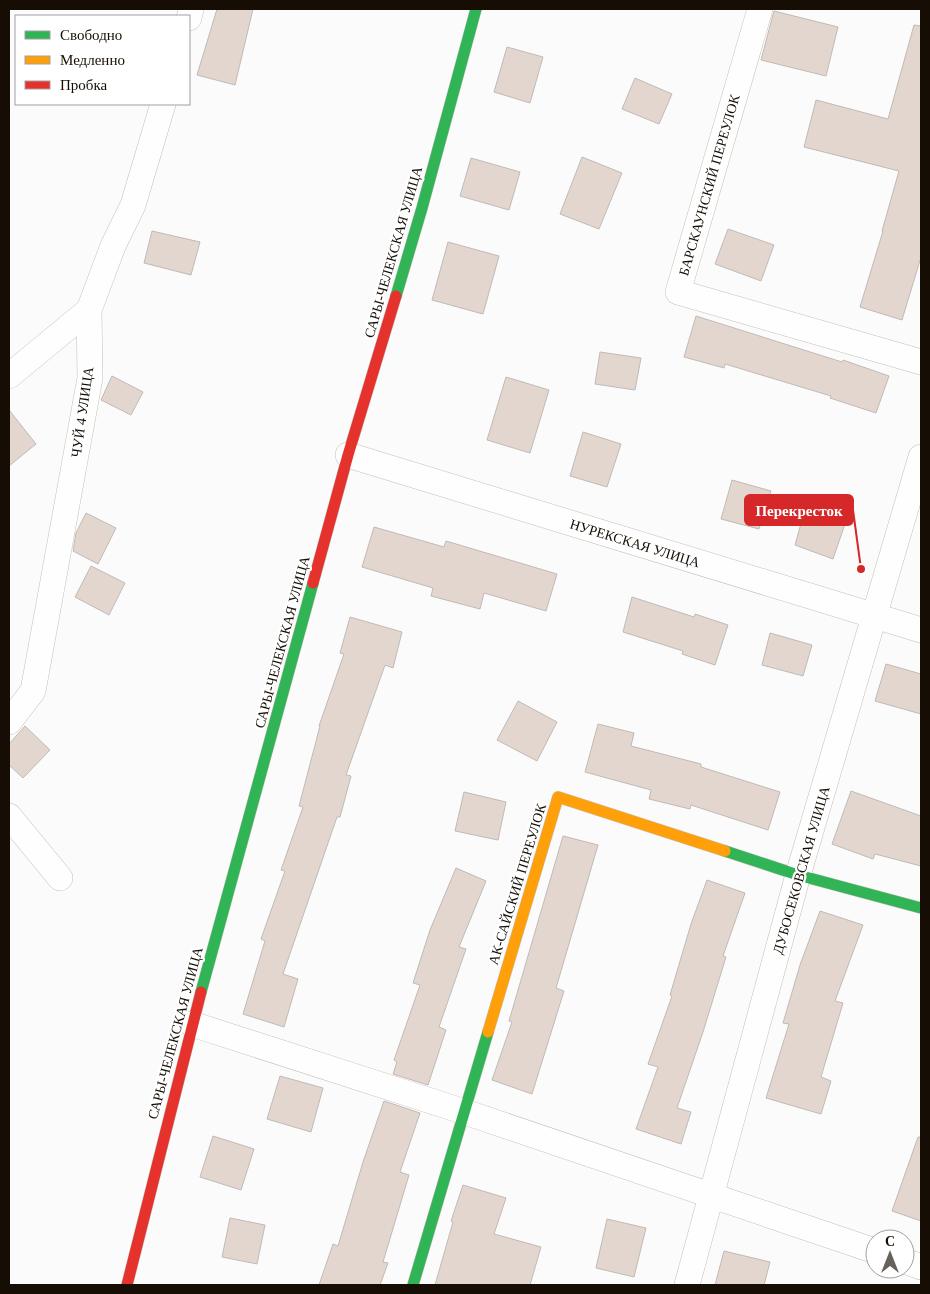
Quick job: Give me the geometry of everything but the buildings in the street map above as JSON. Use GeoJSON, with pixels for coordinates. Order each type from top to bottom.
{"type":"FeatureCollection","features":[{"type":"Feature","properties":{"kind":"street","name":"САРЫ-ЧЕЛЕКСКАЯ УЛИЦА"},"geometry":{"type":"LineString","coordinates":[[127,1285],[192,1024],[348,455],[422,208],[476,9]]}},
{"type":"Feature","properties":{"kind":"street","name":"БАРСКАУНСКИЙ ПЕРЕУЛОК"},"geometry":{"type":"LineString","coordinates":[[760,9],[678,292],[921,362]]}},
{"type":"Feature","properties":{"kind":"street","name":"ЧУЙ 4 УЛИЦА"},"geometry":{"type":"LineString","coordinates":[[9,722],[33,691],[90,378],[89,310],[113,246],[133,205],[163,105]]}},
{"type":"Feature","properties":{"kind":"street"},"geometry":{"type":"LineString","coordinates":[[9,376],[89,310]]}},
{"type":"Feature","properties":{"kind":"street","name":"НУРЕКСКАЯ УЛИЦА"},"geometry":{"type":"LineString","coordinates":[[348,455],[921,630]]}},
{"type":"Feature","properties":{"kind":"street","name":"ДУБОСЕКОВСКАЯ УЛИЦА"},"geometry":{"type":"LineString","coordinates":[[686,1285],[712,1196],[798,874],[921,457]]}},
{"type":"Feature","properties":{"kind":"street","name":"АК-САЙСКИЙ ПЕРЕУЛОК"},"geometry":{"type":"LineString","coordinates":[[413,1285],[558,797],[798,874],[921,908]]}},
{"type":"Feature","properties":{"kind":"street"},"geometry":{"type":"LineString","coordinates":[[9,816],[60,878]]}},
{"type":"Feature","properties":{"kind":"street"},"geometry":{"type":"LineString","coordinates":[[192,1024],[465,1112],[865,1248]]}},
{"type":"Feature","properties":{"kind":"traffic: fast"},"geometry":{"type":"LineString","coordinates":[[396,296],[476,9]]}},
{"type":"Feature","properties":{"kind":"traffic: fast"},"geometry":{"type":"LineString","coordinates":[[201,992],[313,583]]}},
{"type":"Feature","properties":{"kind":"traffic: fast"},"geometry":{"type":"LineString","coordinates":[[725,851],[798,875],[921,908]]}},
{"type":"Feature","properties":{"kind":"traffic: fast"},"geometry":{"type":"LineString","coordinates":[[413,1285],[488,1032]]}},
{"type":"Feature","properties":{"kind":"traffic: slow"},"geometry":{"type":"LineString","coordinates":[[488,1032],[558,797],[725,851]]}},
{"type":"Feature","properties":{"kind":"traffic: jam"},"geometry":{"type":"LineString","coordinates":[[313,583],[348,455],[396,296]]}},
{"type":"Feature","properties":{"kind":"traffic: jam"},"geometry":{"type":"LineString","coordinates":[[127,1285],[201,992]]}},
{"type":"Feature","properties":{"kind":"place","name":"Перекресток"},"geometry":{"type":"Point","coordinates":[861,569]}}]}
